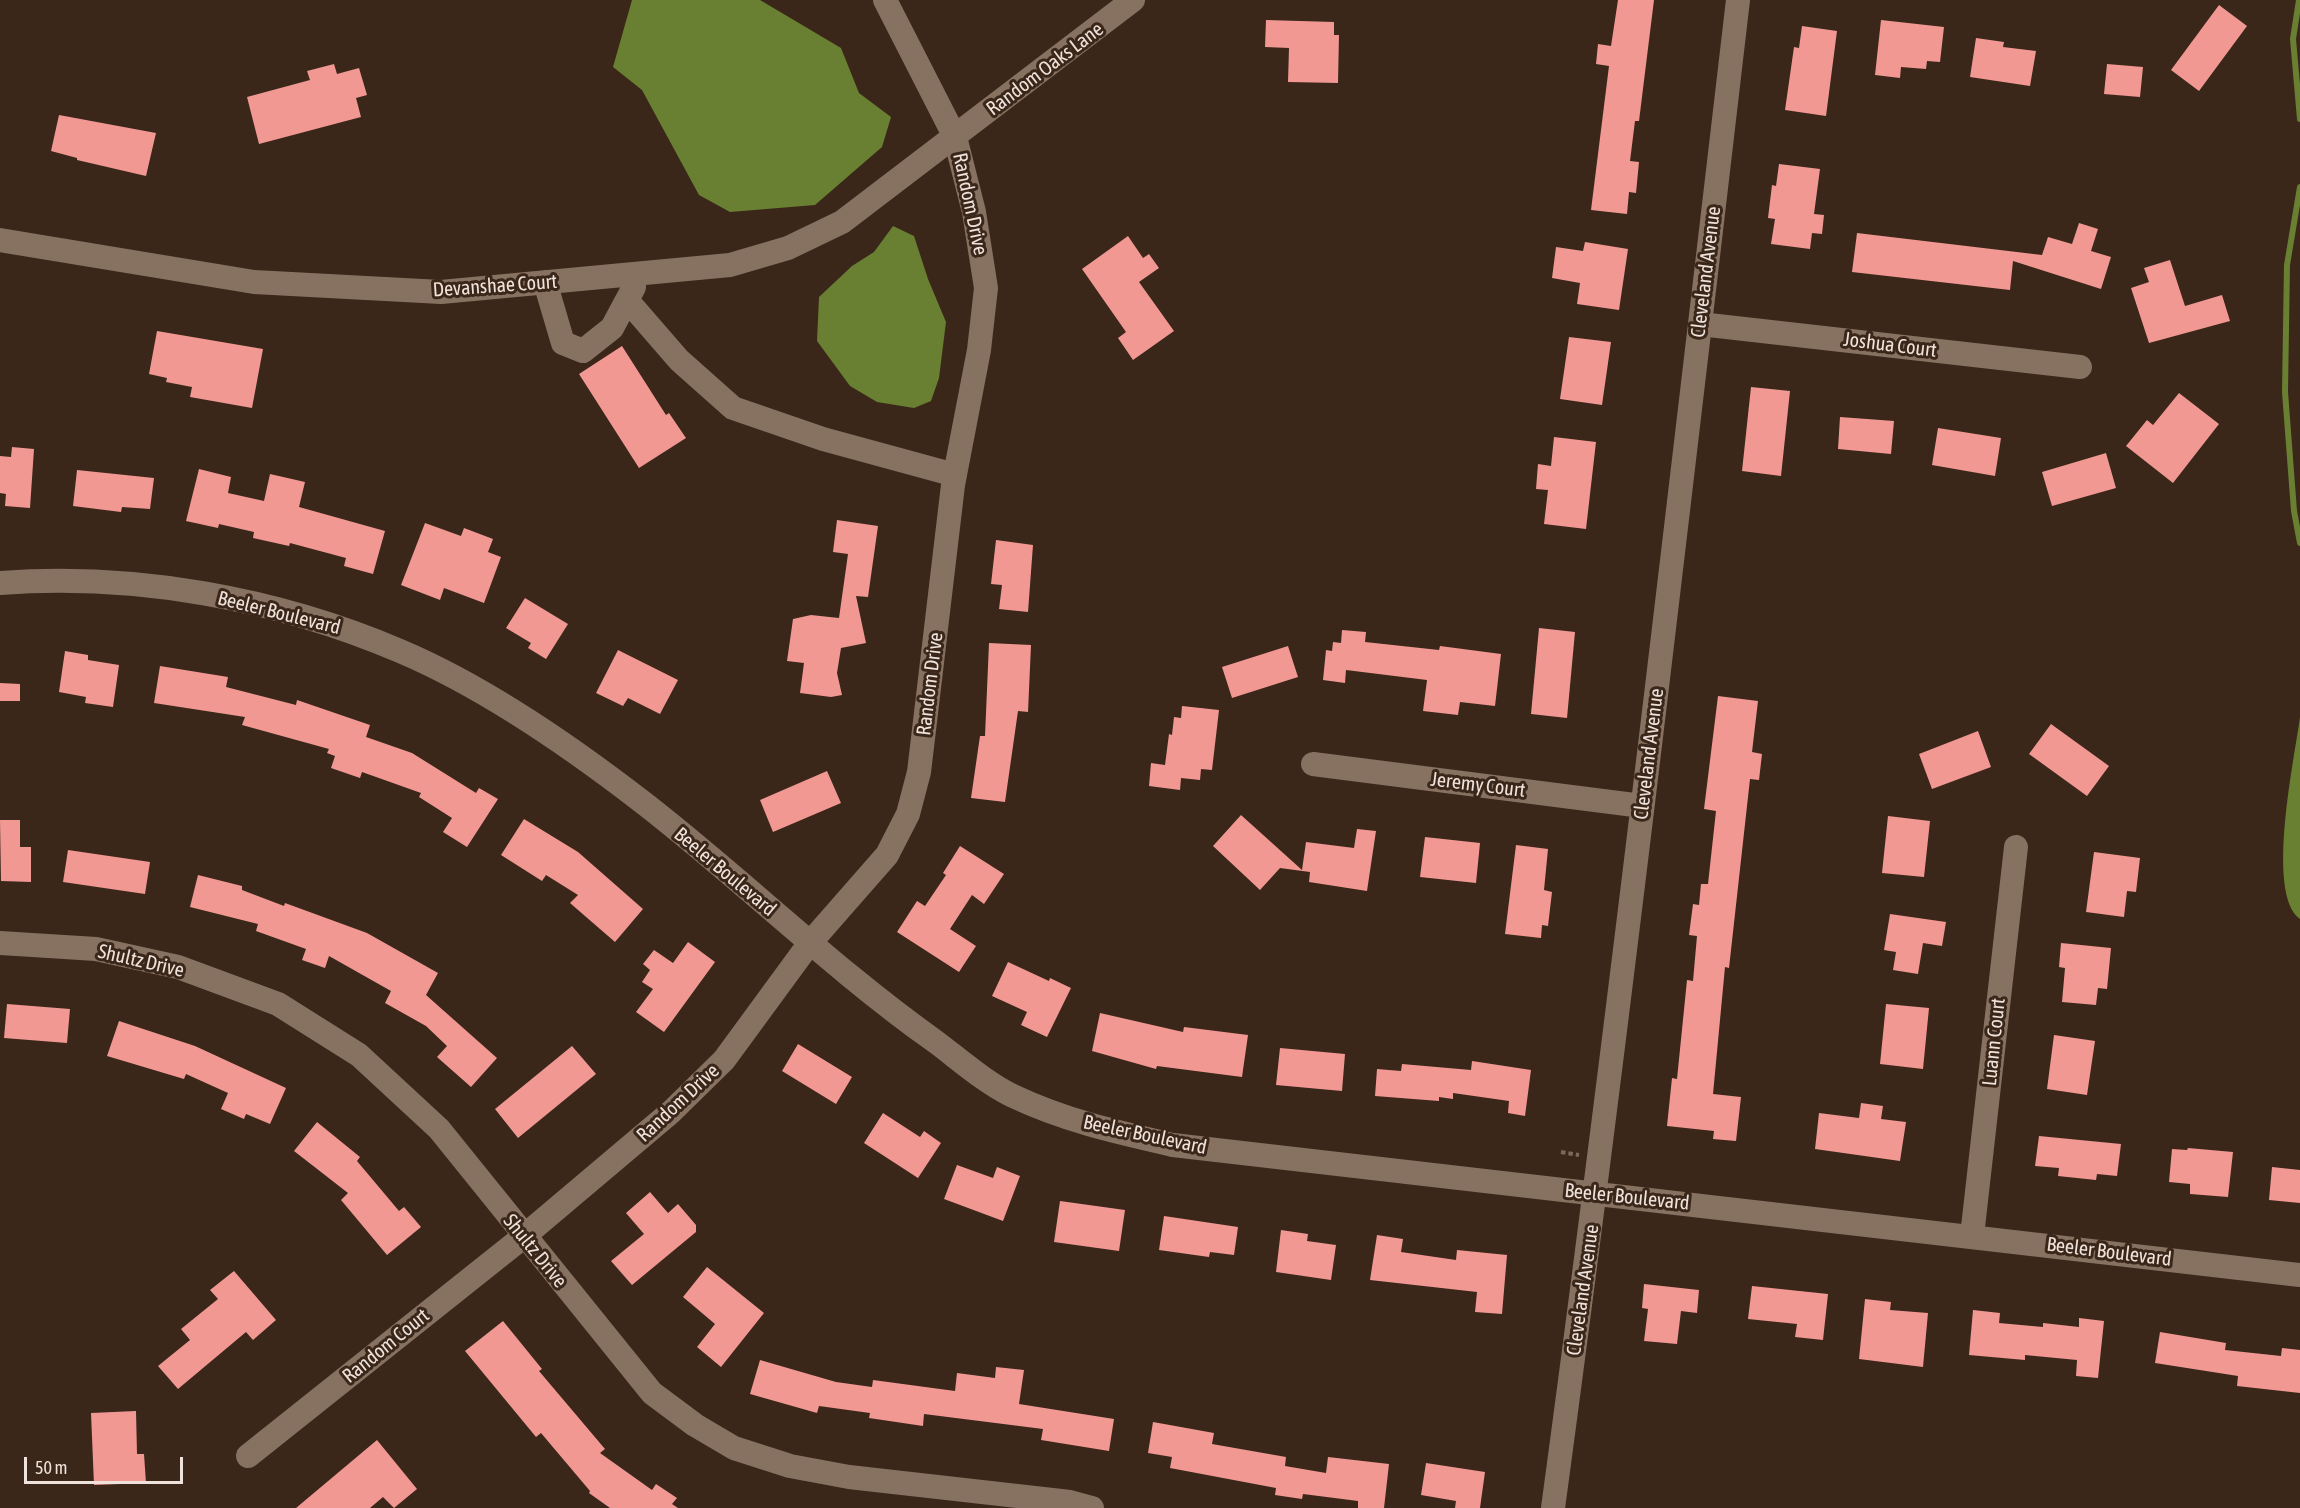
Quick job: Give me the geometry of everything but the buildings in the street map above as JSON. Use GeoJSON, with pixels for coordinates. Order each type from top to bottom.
{"type":"FeatureCollection","features":[{"type":"Feature","properties":{"kind":"street","name":"Random Drive"},"geometry":{"type":"LineString","coordinates":[[523,1237],[671,1112],[724,1060],[809,944],[887,855],[908,814],[920,772],[955,475],[979,350],[986,288],[974,212],[955,137],[885,0]]}},
{"type":"Feature","properties":{"kind":"street","name":"Random Oaks Lane"},"geometry":{"type":"LineString","coordinates":[[955,137],[1133,0]]}},
{"type":"Feature","properties":{"kind":"street","name":"Cleveland Avenue"},"geometry":{"type":"LineString","coordinates":[[1553,1508],[1596,1194],[1738,0]]}},
{"type":"Feature","properties":{"kind":"street","name":"Devanshae Court"},"geometry":{"type":"LineString","coordinates":[[0,240],[254,282],[441,292],[730,266],[788,248],[842,222],[955,137]]}},
{"type":"Feature","properties":{"kind":"street"},"geometry":{"type":"LineString","coordinates":[[545,282],[563,343],[583,351],[612,328],[641,274]]}},
{"type":"Feature","properties":{"kind":"street"},"geometry":{"type":"LineString","coordinates":[[627,300],[679,360],[733,408],[823,439],[955,475]]}},
{"type":"Feature","properties":{"kind":"street","name":"Joshua Court"},"geometry":{"type":"LineString","coordinates":[[1700,324],[2080,367]]}},
{"type":"Feature","properties":{"kind":"street","name":"Beeler Boulevard"},"geometry":{"type":"LineString","coordinates":[[0,583],[39,581],[176,588],[321,620],[403,651],[492,698],[644,804],[809,944],[917,1029],[1009,1095],[1085,1126],[1173,1145],[2300,1275]]}},
{"type":"Feature","properties":{"kind":"street","name":"Jeremy Court"},"geometry":{"type":"LineString","coordinates":[[1313,764],[1642,806]]}},
{"type":"Feature","properties":{"kind":"street","name":"Luann Court"},"geometry":{"type":"LineString","coordinates":[[1972,1236],[2016,847]]}},
{"type":"Feature","properties":{"kind":"street","name":"Shultz Drive"},"geometry":{"type":"LineString","coordinates":[[0,943],[96,949],[178,967],[278,1004],[358,1055],[439,1130],[523,1237],[652,1393],[695,1425],[734,1448],[790,1466],[962,1499],[1070,1502],[1092,1508]]}},
{"type":"Feature","properties":{"kind":"street","name":"Random Court"},"geometry":{"type":"LineString","coordinates":[[248,1456],[523,1237]]}},
{"type":"Feature","properties":{"kind":"shaded area"},"geometry":{"type":"Polygon","coordinates":[[[632,0],[760,0],[841,48],[859,93],[891,117],[882,147],[815,205],[730,212],[699,195],[642,90],[613,67],[632,0]]]}},
{"type":"Feature","properties":{"kind":"shaded area"},"geometry":{"type":"Polygon","coordinates":[[[893,226],[914,236],[928,279],[946,322],[939,378],[931,401],[914,408],[877,402],[850,386],[817,341],[819,297],[852,266],[874,252],[893,226]]]}},
{"type":"Feature","properties":{"kind":"shaded area"},"geometry":{"type":"Polygon","coordinates":[[[2300,717],[2300,919],[2290,905],[2285,882],[2283,854],[2285,823],[2300,717]]]}},
{"type":"Feature","properties":{"kind":"waterway"},"geometry":{"type":"LineString","coordinates":[[2299,0],[2293,39],[2300,119]]}},
{"type":"Feature","properties":{"kind":"waterway"},"geometry":{"type":"LineString","coordinates":[[2300,187],[2287,265],[2285,392],[2294,511],[2300,543]]}}]}
